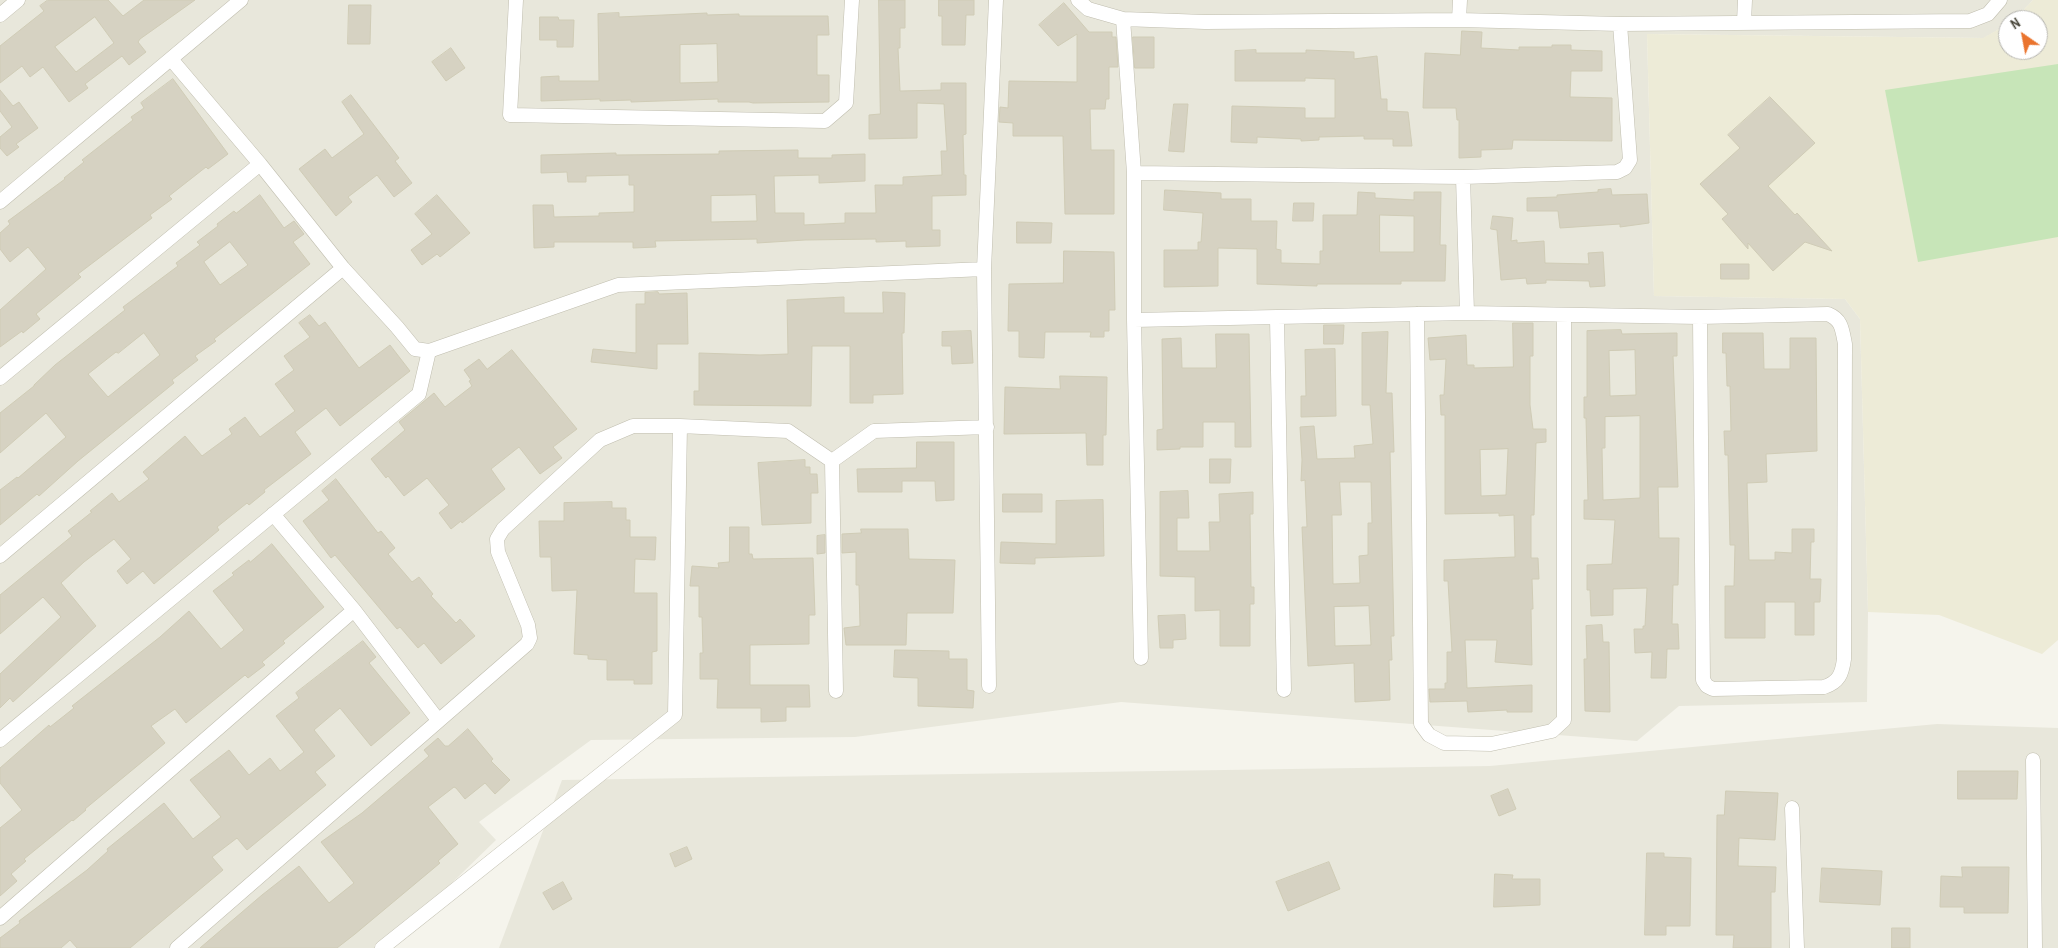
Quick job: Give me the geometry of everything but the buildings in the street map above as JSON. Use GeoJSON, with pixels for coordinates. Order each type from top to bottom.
{"type":"FeatureCollection","features":[{"type":"Feature","properties":{"kind":"street"},"geometry":{"type":"LineString","coordinates":[[0,15],[18,0]]}},
{"type":"Feature","properties":{"kind":"street"},"geometry":{"type":"LineString","coordinates":[[0,202],[241,0]]}},
{"type":"Feature","properties":{"kind":"street"},"geometry":{"type":"LineString","coordinates":[[516,0],[510,115],[825,121],[846,103],[852,0]]}},
{"type":"Feature","properties":{"kind":"street"},"geometry":{"type":"LineString","coordinates":[[990,686],[984,270],[996,0]]}},
{"type":"Feature","properties":{"kind":"street"},"geometry":{"type":"LineString","coordinates":[[1078,0],[1088,9],[1123,19],[1205,22],[1459,20],[1620,24],[1970,21],[1988,14],[2000,0]]}},
{"type":"Feature","properties":{"kind":"street"},"geometry":{"type":"LineString","coordinates":[[1459,20],[1460,0]]}},
{"type":"Feature","properties":{"kind":"street"},"geometry":{"type":"LineString","coordinates":[[1744,22],[1745,0]]}},
{"type":"Feature","properties":{"kind":"street"},"geometry":{"type":"LineString","coordinates":[[1123,19],[1134,173],[1134,320],[1141,658]]}},
{"type":"Feature","properties":{"kind":"street"},"geometry":{"type":"LineString","coordinates":[[1134,173],[1463,176],[1617,172],[1625,168],[1630,160],[1620,24]]}},
{"type":"Feature","properties":{"kind":"street"},"geometry":{"type":"LineString","coordinates":[[171,58],[260,164],[343,268],[398,327],[415,349],[429,351],[618,285],[984,270]]}},
{"type":"Feature","properties":{"kind":"street"},"geometry":{"type":"LineString","coordinates":[[0,378],[260,164]]}},
{"type":"Feature","properties":{"kind":"street"},"geometry":{"type":"LineString","coordinates":[[1463,176],[1467,313]]}},
{"type":"Feature","properties":{"kind":"street"},"geometry":{"type":"LineString","coordinates":[[0,556],[343,268]]}},
{"type":"Feature","properties":{"kind":"street"},"geometry":{"type":"LineString","coordinates":[[1134,320],[1467,313],[1700,317],[1828,314],[1836,317],[1842,324],[1845,344],[1844,659],[1843,672],[1838,680],[1824,687],[1713,689],[1707,686],[1703,680],[1700,317]]}},
{"type":"Feature","properties":{"kind":"street"},"geometry":{"type":"LineString","coordinates":[[1417,314],[1421,724],[1429,735],[1444,743],[1491,744],[1552,731],[1564,720],[1564,315]]}},
{"type":"Feature","properties":{"kind":"street"},"geometry":{"type":"LineString","coordinates":[[1277,318],[1284,690]]}},
{"type":"Feature","properties":{"kind":"street"},"geometry":{"type":"LineString","coordinates":[[0,740],[418,394],[429,351]]}},
{"type":"Feature","properties":{"kind":"street"},"geometry":{"type":"LineString","coordinates":[[177,948],[438,720],[523,649],[530,638],[528,625],[498,552],[497,539],[499,533],[600,440],[633,426],[680,426],[788,431],[832,461]]}},
{"type":"Feature","properties":{"kind":"street"},"geometry":{"type":"LineString","coordinates":[[382,948],[675,715],[680,426]]}},
{"type":"Feature","properties":{"kind":"street"},"geometry":{"type":"LineString","coordinates":[[832,461],[874,431],[987,427]]}},
{"type":"Feature","properties":{"kind":"street"},"geometry":{"type":"LineString","coordinates":[[832,461],[836,691]]}},
{"type":"Feature","properties":{"kind":"street"},"geometry":{"type":"LineString","coordinates":[[274,514],[354,610],[438,720]]}},
{"type":"Feature","properties":{"kind":"street"},"geometry":{"type":"LineString","coordinates":[[0,918],[354,610]]}},
{"type":"Feature","properties":{"kind":"street"},"geometry":{"type":"LineString","coordinates":[[2033,760],[2035,948]]}},
{"type":"Feature","properties":{"kind":"street"},"geometry":{"type":"LineString","coordinates":[[1792,808],[1797,948]]}},
{"type":"Feature","properties":{"kind":"shaded area"},"geometry":{"type":"Polygon","coordinates":[[[0,0],[2033,0],[2024,10],[1998,10],[1998,30],[1984,38],[1647,34],[1654,296],[1845,299],[1860,319],[1868,612],[1867,702],[1679,706],[1637,741],[1121,702],[855,737],[591,740],[479,822],[496,840],[385,948],[0,948],[0,0]]]}},
{"type":"Feature","properties":{"kind":"shaded area"},"geometry":{"type":"Polygon","coordinates":[[[2033,0],[2058,0],[2058,640],[2042,654],[1939,615],[1868,612],[1860,319],[1845,299],[1654,296],[1647,34],[1983,38],[1998,30],[1998,60],[2048,60],[2048,10],[2024,10],[2033,0]]]}},
{"type":"Feature","properties":{"kind":"shaded area"},"geometry":{"type":"Polygon","coordinates":[[[1937,724],[2058,728],[2058,948],[499,948],[562,780],[1490,766],[1937,724]]]}},
{"type":"Feature","properties":{"kind":"green space"},"geometry":{"type":"Polygon","coordinates":[[[2058,64],[2058,237],[1918,262],[1885,90],[2058,64]]]}}]}
